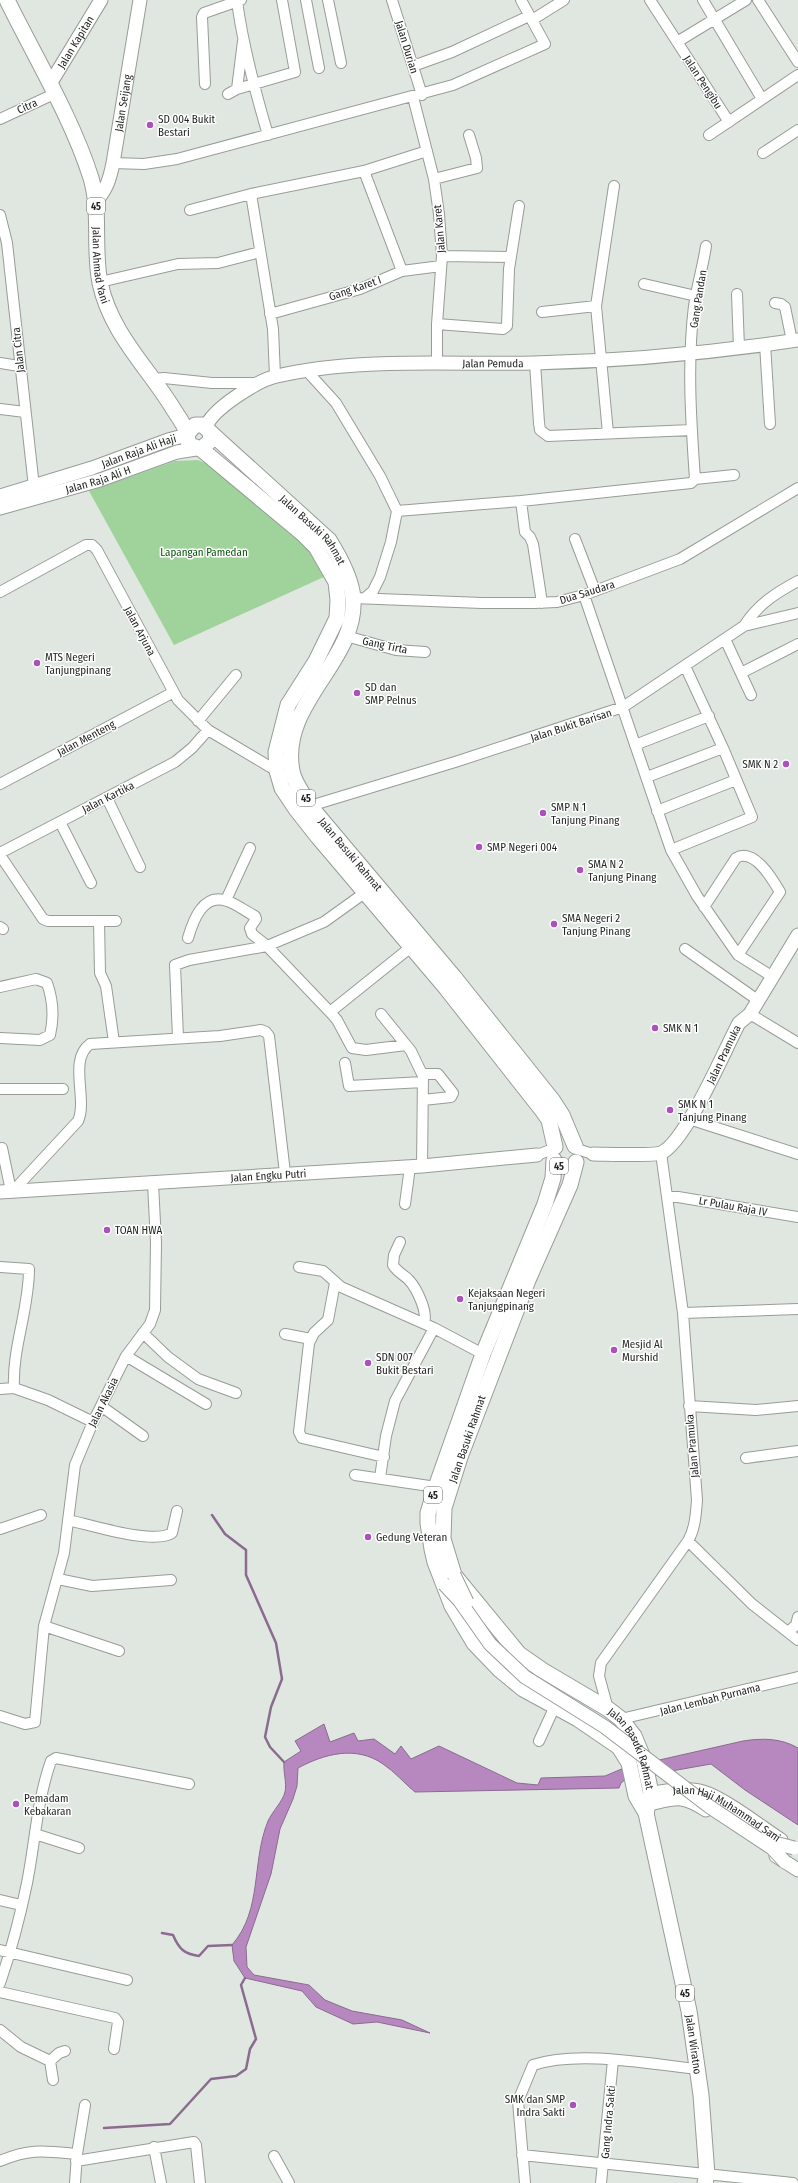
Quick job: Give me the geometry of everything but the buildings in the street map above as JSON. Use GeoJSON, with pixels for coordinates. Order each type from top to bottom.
{"type":"FeatureCollection","features":[{"type":"Feature","properties":{"kind":"highway","name":"Jalan Ahmad Yani"},"geometry":{"type":"LineString","coordinates":[[7,0],[52,89],[91,179],[96,201],[96,252],[100,282],[111,318],[133,354],[174,410],[187,434]]}},
{"type":"Feature","properties":{"kind":"highway","name":"Jalan Ahmad Yani"},"geometry":{"type":"LineString","coordinates":[[174,410],[206,428]]}},
{"type":"Feature","properties":{"kind":"highway"},"geometry":{"type":"LineString","coordinates":[[187,434],[195,425],[206,428],[210,441],[199,449]]}},
{"type":"Feature","properties":{"kind":"highway","name":"Jalan Basuki Rahmat"},"geometry":{"type":"LineString","coordinates":[[206,428],[329,540],[339,555],[360,598],[346,636],[288,705],[276,752],[277,771],[282,788],[296,809],[454,977],[553,1101],[562,1115],[576,1154],[570,1185],[436,1487],[428,1512],[428,1523],[435,1562],[449,1580],[519,1654],[542,1670],[608,1709],[621,1720],[634,1736],[636,1762],[646,1796]]}},
{"type":"Feature","properties":{"kind":"highway","name":"45"},"geometry":{"type":"LineString","coordinates":[[187,434],[188,442],[199,449]]}},
{"type":"Feature","properties":{"kind":"highway","name":"Jalan Basuki Rahmat"},"geometry":{"type":"LineString","coordinates":[[199,449],[303,534],[316,547],[325,560],[336,582],[338,600],[337,618],[322,665],[301,710],[291,755],[292,772],[310,806],[371,888],[411,947],[549,1120],[554,1154],[553,1178],[545,1204],[483,1354],[463,1428],[444,1508],[442,1524],[443,1539],[452,1606],[463,1626],[487,1658],[523,1689],[555,1706],[619,1746],[636,1762]]}},
{"type":"Feature","properties":{"kind":"highway","name":"45"},"geometry":{"type":"LineString","coordinates":[[564,1142],[576,1154],[566,1168],[558,1166],[554,1154],[564,1142]]}},
{"type":"Feature","properties":{"kind":"highway","name":"Jalan Wiratno"},"geometry":{"type":"LineString","coordinates":[[646,1796],[685,1990],[701,2095],[706,2179]]}},
{"type":"Feature","properties":{"kind":"main road","name":"Jalan Kapitan"},"geometry":{"type":"LineString","coordinates":[[52,89],[101,0]]}},
{"type":"Feature","properties":{"kind":"main road","name":"Jalan Seijang"},"geometry":{"type":"LineString","coordinates":[[96,201],[104,192],[113,163],[140,0]]}},
{"type":"Feature","properties":{"kind":"main road","name":"Jalan Pemuda"},"geometry":{"type":"LineString","coordinates":[[206,428],[208,420],[219,410],[259,382],[275,376],[306,370],[372,365],[437,363],[535,363],[602,360],[740,348],[795,341]]}},
{"type":"Feature","properties":{"kind":"main road","name":"Jalan Raja Ali Haji"},"geometry":{"type":"LineString","coordinates":[[0,496],[34,487],[92,468],[187,434]]}},
{"type":"Feature","properties":{"kind":"main road","name":"Jalan Raja Ali H"},"geometry":{"type":"LineString","coordinates":[[0,508],[100,480],[177,452],[199,449]]}},
{"type":"Feature","properties":{"kind":"main road","name":"Jalan Pramuka"},"geometry":{"type":"LineString","coordinates":[[661,1153],[674,1142],[689,1119],[739,1023],[750,1014],[759,1001],[797,939]]}},
{"type":"Feature","properties":{"kind":"main road"},"geometry":{"type":"LineString","coordinates":[[593,1154],[661,1153]]}},
{"type":"Feature","properties":{"kind":"main road","name":"Jalan Engku Putri"},"geometry":{"type":"LineString","coordinates":[[8,1191],[416,1166],[537,1155]]}},
{"type":"Feature","properties":{"kind":"main road"},"geometry":{"type":"LineString","coordinates":[[449,1580],[464,1597],[488,1632],[528,1673],[617,1729],[714,1802],[775,1843],[796,1850]]}},
{"type":"Feature","properties":{"kind":"main road"},"geometry":{"type":"LineString","coordinates":[[449,1580],[459,1600],[490,1644],[516,1670],[605,1727],[710,1807],[772,1848],[785,1862]]}},
{"type":"Feature","properties":{"kind":"main road","name":"Jalan Haji Muhammad Sani"},"geometry":{"type":"LineString","coordinates":[[646,1796],[683,1789],[702,1791],[714,1796],[796,1850]]}},
{"type":"Feature","properties":{"kind":"main road","name":"Jalan Haji Muhammad Sani"},"geometry":{"type":"LineString","coordinates":[[646,1796],[669,1799],[687,1799],[798,1870]]}},
{"type":"Feature","properties":{"kind":"street"},"geometry":{"type":"LineString","coordinates":[[243,41],[232,91],[295,72],[282,0]]}},
{"type":"Feature","properties":{"kind":"street"},"geometry":{"type":"LineString","coordinates":[[306,0],[319,68]]}},
{"type":"Feature","properties":{"kind":"street"},"geometry":{"type":"LineString","coordinates":[[328,0],[341,62]]}},
{"type":"Feature","properties":{"kind":"street","name":"Jalan Durian"},"geometry":{"type":"LineString","coordinates":[[392,0],[413,66],[418,96]]}},
{"type":"Feature","properties":{"kind":"street"},"geometry":{"type":"LineString","coordinates":[[113,163],[144,164],[177,159],[418,96],[454,85],[545,44],[520,0]]}},
{"type":"Feature","properties":{"kind":"street"},"geometry":{"type":"LineString","coordinates":[[413,66],[452,52],[530,18],[551,3],[564,0]]}},
{"type":"Feature","properties":{"kind":"street"},"geometry":{"type":"LineString","coordinates":[[703,0],[762,100]]}},
{"type":"Feature","properties":{"kind":"street"},"geometry":{"type":"LineString","coordinates":[[677,42],[746,0]]}},
{"type":"Feature","properties":{"kind":"street"},"geometry":{"type":"LineString","coordinates":[[758,0],[798,62]]}},
{"type":"Feature","properties":{"kind":"street"},"geometry":{"type":"LineString","coordinates":[[205,84],[202,17],[204,13],[239,1],[243,41],[253,84],[268,135]]}},
{"type":"Feature","properties":{"kind":"street","name":"Jalan Pengibu"},"geometry":{"type":"LineString","coordinates":[[655,2],[677,42],[729,122]]}},
{"type":"Feature","properties":{"kind":"street"},"geometry":{"type":"LineString","coordinates":[[709,135],[798,75]]}},
{"type":"Feature","properties":{"kind":"street","name":"Citra"},"geometry":{"type":"LineString","coordinates":[[0,119],[52,89]]}},
{"type":"Feature","properties":{"kind":"street","name":"Jalan Karet"},"geometry":{"type":"LineString","coordinates":[[418,96],[427,151],[434,179],[441,261],[441,294],[437,324],[437,363]]}},
{"type":"Feature","properties":{"kind":"street"},"geometry":{"type":"LineString","coordinates":[[763,153],[798,131]]}},
{"type":"Feature","properties":{"kind":"street"},"geometry":{"type":"LineString","coordinates":[[434,179],[477,168],[476,158],[469,135]]}},
{"type":"Feature","properties":{"kind":"street"},"geometry":{"type":"LineString","coordinates":[[190,210],[251,194],[364,171],[427,151]]}},
{"type":"Feature","properties":{"kind":"street"},"geometry":{"type":"LineString","coordinates":[[364,171],[402,271]]}},
{"type":"Feature","properties":{"kind":"street"},"geometry":{"type":"LineString","coordinates":[[608,433],[596,306],[614,186]]}},
{"type":"Feature","properties":{"kind":"street"},"geometry":{"type":"LineString","coordinates":[[251,194],[270,314],[275,376]]}},
{"type":"Feature","properties":{"kind":"street"},"geometry":{"type":"LineString","coordinates":[[437,324],[503,329],[507,326],[509,269],[519,206]]}},
{"type":"Feature","properties":{"kind":"street","name":"Jalan Citra"},"geometry":{"type":"LineString","coordinates":[[0,215],[6,243],[5,278],[19,366],[34,487]]}},
{"type":"Feature","properties":{"kind":"street","name":"Gang Pandan"},"geometry":{"type":"LineString","coordinates":[[694,479],[691,352],[696,296],[706,246]]}},
{"type":"Feature","properties":{"kind":"street"},"geometry":{"type":"LineString","coordinates":[[100,282],[178,264],[218,263],[260,252]]}},
{"type":"Feature","properties":{"kind":"street","name":"Gang Karet I"},"geometry":{"type":"LineString","coordinates":[[270,314],[360,289],[402,271],[441,261],[511,257]]}},
{"type":"Feature","properties":{"kind":"street"},"geometry":{"type":"LineString","coordinates":[[644,284],[696,296]]}},
{"type":"Feature","properties":{"kind":"street"},"geometry":{"type":"LineString","coordinates":[[737,294],[740,348]]}},
{"type":"Feature","properties":{"kind":"street"},"geometry":{"type":"LineString","coordinates":[[775,303],[781,304],[785,307],[795,341]]}},
{"type":"Feature","properties":{"kind":"street"},"geometry":{"type":"LineString","coordinates":[[542,312],[596,306]]}},
{"type":"Feature","properties":{"kind":"street"},"geometry":{"type":"LineString","coordinates":[[765,344],[770,424]]}},
{"type":"Feature","properties":{"kind":"street"},"geometry":{"type":"LineString","coordinates":[[0,363],[19,366]]}},
{"type":"Feature","properties":{"kind":"street"},"geometry":{"type":"LineString","coordinates":[[535,363],[540,430],[548,436],[692,430]]}},
{"type":"Feature","properties":{"kind":"street"},"geometry":{"type":"LineString","coordinates":[[306,370],[336,403],[380,476],[397,512],[391,542],[380,577],[373,591],[360,598]]}},
{"type":"Feature","properties":{"kind":"street"},"geometry":{"type":"LineString","coordinates":[[152,379],[164,378],[212,383],[259,382]]}},
{"type":"Feature","properties":{"kind":"street"},"geometry":{"type":"LineString","coordinates":[[0,409],[25,412]]}},
{"type":"Feature","properties":{"kind":"street"},"geometry":{"type":"LineString","coordinates":[[397,512],[521,501],[691,483],[694,479],[734,475]]}},
{"type":"Feature","properties":{"kind":"street","name":"Dua Saudara"},"geometry":{"type":"LineString","coordinates":[[360,598],[482,603],[557,602],[584,595],[680,559],[798,488]]}},
{"type":"Feature","properties":{"kind":"street"},"geometry":{"type":"LineString","coordinates":[[521,501],[525,532],[533,544],[542,603]]}},
{"type":"Feature","properties":{"kind":"street"},"geometry":{"type":"LineString","coordinates":[[575,539],[595,591]]}},
{"type":"Feature","properties":{"kind":"street","name":"Jalan Arjuna"},"geometry":{"type":"LineString","coordinates":[[0,592],[86,545],[92,545],[97,550],[172,692],[208,730],[277,771]]}},
{"type":"Feature","properties":{"kind":"street","name":"Jalan Bukit Barisan"},"geometry":{"type":"LineString","coordinates":[[310,806],[463,760],[623,707],[744,626],[754,611],[771,596],[798,581]]}},
{"type":"Feature","properties":{"kind":"street"},"geometry":{"type":"LineString","coordinates":[[584,595],[671,850],[704,907],[738,955],[773,977]]}},
{"type":"Feature","properties":{"kind":"street"},"geometry":{"type":"LineString","coordinates":[[744,626],[798,613]]}},
{"type":"Feature","properties":{"kind":"street","name":"Gang Tirta"},"geometry":{"type":"LineString","coordinates":[[346,636],[396,650],[425,652]]}},
{"type":"Feature","properties":{"kind":"street"},"geometry":{"type":"LineString","coordinates":[[725,639],[751,695]]}},
{"type":"Feature","properties":{"kind":"street"},"geometry":{"type":"LineString","coordinates":[[741,673],[798,644]]}},
{"type":"Feature","properties":{"kind":"street"},"geometry":{"type":"LineString","coordinates":[[671,850],[752,817],[709,716],[685,666]]}},
{"type":"Feature","properties":{"kind":"street"},"geometry":{"type":"LineString","coordinates":[[198,721],[236,675]]}},
{"type":"Feature","properties":{"kind":"street","name":"Jalan Menteng"},"geometry":{"type":"LineString","coordinates":[[0,784],[172,692]]}},
{"type":"Feature","properties":{"kind":"street"},"geometry":{"type":"LineString","coordinates":[[636,745],[709,716]]}},
{"type":"Feature","properties":{"kind":"street","name":"Jalan Kartika"},"geometry":{"type":"LineString","coordinates":[[0,854],[175,762],[192,748],[208,730]]}},
{"type":"Feature","properties":{"kind":"street"},"geometry":{"type":"LineString","coordinates":[[647,777],[723,748]]}},
{"type":"Feature","properties":{"kind":"street"},"geometry":{"type":"LineString","coordinates":[[657,811],[736,780]]}},
{"type":"Feature","properties":{"kind":"street"},"geometry":{"type":"LineString","coordinates":[[107,798],[140,867]]}},
{"type":"Feature","properties":{"kind":"street"},"geometry":{"type":"LineString","coordinates":[[60,822],[91,883]]}},
{"type":"Feature","properties":{"kind":"street"},"geometry":{"type":"LineString","coordinates":[[226,900],[250,848]]}},
{"type":"Feature","properties":{"kind":"street"},"geometry":{"type":"LineString","coordinates":[[0,854],[43,919],[48,921],[116,921]]}},
{"type":"Feature","properties":{"kind":"street"},"geometry":{"type":"LineString","coordinates":[[704,907],[736,858],[744,856],[752,858],[764,868],[780,892],[738,955]]}},
{"type":"Feature","properties":{"kind":"street"},"geometry":{"type":"LineString","coordinates":[[178,1038],[175,965],[188,960],[267,946],[324,922],[371,888]]}},
{"type":"Feature","properties":{"kind":"street"},"geometry":{"type":"LineString","coordinates":[[188,938],[195,916],[202,907],[217,901],[226,900],[255,916],[250,932],[267,946],[330,1012],[337,1020],[352,1048],[366,1050],[406,1045]]}},
{"type":"Feature","properties":{"kind":"street"},"geometry":{"type":"LineString","coordinates":[[99,921],[100,973],[106,986],[114,1042]]}},
{"type":"Feature","properties":{"kind":"street"},"geometry":{"type":"LineString","coordinates":[[330,1012],[411,947]]}},
{"type":"Feature","properties":{"kind":"street"},"geometry":{"type":"LineString","coordinates":[[685,949],[759,1001]]}},
{"type":"Feature","properties":{"kind":"street"},"geometry":{"type":"LineString","coordinates":[[0,987],[36,980],[47,983],[51,995],[53,1024],[50,1035],[40,1040],[0,1038]]}},
{"type":"Feature","properties":{"kind":"street"},"geometry":{"type":"LineString","coordinates":[[381,1014],[417,1061],[423,1078],[424,1100],[416,1166],[405,1204]]}},
{"type":"Feature","properties":{"kind":"street"},"geometry":{"type":"LineString","coordinates":[[750,1014],[798,1043]]}},
{"type":"Feature","properties":{"kind":"street"},"geometry":{"type":"LineString","coordinates":[[8,1191],[78,1121],[82,1106],[79,1073],[82,1057],[86,1047],[90,1044],[220,1036],[261,1030],[266,1032],[269,1036],[285,1173]]}},
{"type":"Feature","properties":{"kind":"street"},"geometry":{"type":"LineString","coordinates":[[345,1063],[349,1086],[423,1078],[438,1074],[453,1092],[451,1097],[424,1100]]}},
{"type":"Feature","properties":{"kind":"street"},"geometry":{"type":"LineString","coordinates":[[0,1089],[63,1089]]}},
{"type":"Feature","properties":{"kind":"street"},"geometry":{"type":"LineString","coordinates":[[689,1119],[798,1154]]}},
{"type":"Feature","properties":{"kind":"street"},"geometry":{"type":"LineString","coordinates":[[2,1148],[8,1191]]}},
{"type":"Feature","properties":{"kind":"street","name":"Jalan Pramuka"},"geometry":{"type":"LineString","coordinates":[[608,1709],[599,1676],[601,1663],[688,1541],[694,1528],[697,1500],[683,1313],[661,1153]]}},
{"type":"Feature","properties":{"kind":"street"},"geometry":{"type":"LineString","coordinates":[[537,1155],[554,1154]]}},
{"type":"Feature","properties":{"kind":"street"},"geometry":{"type":"LineString","coordinates":[[576,1154],[593,1154]]}},
{"type":"Feature","properties":{"kind":"street","name":"Jalan Akasia"},"geometry":{"type":"LineString","coordinates":[[0,1716],[25,1724],[35,1722],[44,1626],[53,1588],[58,1579],[75,1465],[93,1422],[126,1356],[153,1318],[156,1295],[156,1244],[153,1183]]}},
{"type":"Feature","properties":{"kind":"street","name":"Lr Pulau Raja IV"},"geometry":{"type":"LineString","coordinates":[[668,1197],[678,1197],[798,1218]]}},
{"type":"Feature","properties":{"kind":"street"},"geometry":{"type":"LineString","coordinates":[[400,1242],[394,1255],[393,1265],[413,1286],[425,1312],[424,1323]]}},
{"type":"Feature","properties":{"kind":"street"},"geometry":{"type":"LineString","coordinates":[[0,1267],[29,1269],[26,1300],[14,1356],[14,1388]]}},
{"type":"Feature","properties":{"kind":"street"},"geometry":{"type":"LineString","coordinates":[[299,1267],[323,1271],[336,1283],[424,1323],[483,1354]]}},
{"type":"Feature","properties":{"kind":"street"},"geometry":{"type":"LineString","coordinates":[[336,1283],[328,1320],[311,1339],[300,1412],[300,1435],[302,1438],[384,1457]]}},
{"type":"Feature","properties":{"kind":"street"},"geometry":{"type":"LineString","coordinates":[[683,1313],[798,1309]]}},
{"type":"Feature","properties":{"kind":"street"},"geometry":{"type":"LineString","coordinates":[[380,1478],[388,1424],[395,1401],[434,1328]]}},
{"type":"Feature","properties":{"kind":"street"},"geometry":{"type":"LineString","coordinates":[[143,1333],[168,1357],[198,1378],[236,1393]]}},
{"type":"Feature","properties":{"kind":"street"},"geometry":{"type":"LineString","coordinates":[[285,1334],[311,1339]]}},
{"type":"Feature","properties":{"kind":"street"},"geometry":{"type":"LineString","coordinates":[[126,1356],[206,1404]]}},
{"type":"Feature","properties":{"kind":"street"},"geometry":{"type":"LineString","coordinates":[[0,1389],[14,1388],[48,1400],[93,1422]]}},
{"type":"Feature","properties":{"kind":"street"},"geometry":{"type":"LineString","coordinates":[[101,1406],[143,1436]]}},
{"type":"Feature","properties":{"kind":"street"},"geometry":{"type":"LineString","coordinates":[[689,1406],[756,1410],[798,1406]]}},
{"type":"Feature","properties":{"kind":"street"},"geometry":{"type":"LineString","coordinates":[[746,1458],[798,1451]]}},
{"type":"Feature","properties":{"kind":"street"},"geometry":{"type":"LineString","coordinates":[[355,1475],[436,1487]]}},
{"type":"Feature","properties":{"kind":"street"},"geometry":{"type":"LineString","coordinates":[[68,1520],[116,1530],[133,1536],[166,1536],[172,1533],[177,1511]]}},
{"type":"Feature","properties":{"kind":"street"},"geometry":{"type":"LineString","coordinates":[[0,1529],[41,1515]]}},
{"type":"Feature","properties":{"kind":"street"},"geometry":{"type":"LineString","coordinates":[[688,1541],[752,1604],[798,1640]]}},
{"type":"Feature","properties":{"kind":"street"},"geometry":{"type":"LineString","coordinates":[[58,1579],[92,1586],[171,1580]]}},
{"type":"Feature","properties":{"kind":"street"},"geometry":{"type":"LineString","coordinates":[[788,1632],[796,1625],[798,1618]]}},
{"type":"Feature","properties":{"kind":"street"},"geometry":{"type":"LineString","coordinates":[[44,1626],[119,1651]]}},
{"type":"Feature","properties":{"kind":"street","name":"Jalan Lembah Purnama"},"geometry":{"type":"LineString","coordinates":[[621,1720],[798,1678]]}},
{"type":"Feature","properties":{"kind":"street"},"geometry":{"type":"LineString","coordinates":[[539,1741],[555,1706]]}},
{"type":"Feature","properties":{"kind":"street"},"geometry":{"type":"LineString","coordinates":[[0,1983],[10,1953],[21,1906],[44,1780],[53,1759],[189,1784]]}},
{"type":"Feature","properties":{"kind":"street"},"geometry":{"type":"LineString","coordinates":[[35,1834],[79,1848]]}},
{"type":"Feature","properties":{"kind":"street"},"geometry":{"type":"LineString","coordinates":[[0,1900],[21,1906]]}},
{"type":"Feature","properties":{"kind":"street"},"geometry":{"type":"LineString","coordinates":[[0,1950],[127,1980]]}},
{"type":"Feature","properties":{"kind":"street"},"geometry":{"type":"LineString","coordinates":[[0,1992],[115,2018],[118,2022],[114,2049]]}},
{"type":"Feature","properties":{"kind":"street"},"geometry":{"type":"LineString","coordinates":[[1,2033],[22,2047],[50,2061]]}},
{"type":"Feature","properties":{"kind":"street"},"geometry":{"type":"LineString","coordinates":[[50,2061],[59,2053],[65,2051]]}},
{"type":"Feature","properties":{"kind":"street"},"geometry":{"type":"LineString","coordinates":[[525,2183],[518,2101],[533,2065],[545,2062],[584,2059],[613,2060],[697,2069]]}},
{"type":"Feature","properties":{"kind":"street","name":"Gang Indra Sakti"},"geometry":{"type":"LineString","coordinates":[[601,2183],[613,2060]]}},
{"type":"Feature","properties":{"kind":"street"},"geometry":{"type":"LineString","coordinates":[[50,2061],[53,2080]]}},
{"type":"Feature","properties":{"kind":"street"},"geometry":{"type":"LineString","coordinates":[[75,2183],[85,2105]]}},
{"type":"Feature","properties":{"kind":"street"},"geometry":{"type":"LineString","coordinates":[[0,2161],[35,2150],[77,2158],[154,2147],[195,2143],[200,2183]]}},
{"type":"Feature","properties":{"kind":"street"},"geometry":{"type":"LineString","coordinates":[[154,2147],[161,2183]]}},
{"type":"Feature","properties":{"kind":"street"},"geometry":{"type":"LineString","coordinates":[[522,2155],[604,2164],[706,2179],[793,2183]]}},
{"type":"Feature","properties":{"kind":"street"},"geometry":{"type":"LineString","coordinates":[[274,2156],[289,2183]]}},
{"type":"Feature","properties":{"kind":"green space","name":"Lapangan Pamedan"},"geometry":{"type":"Polygon","coordinates":[[[198,460],[212,466],[310,546],[326,576],[174,645],[89,491],[175,461],[198,460]]]}},
{"type":"Feature","properties":{"kind":"shaded area"},"geometry":{"type":"Polygon","coordinates":[[[324,1724],[330,1742],[354,1733],[358,1741],[374,1739],[395,1754],[401,1746],[411,1759],[439,1746],[517,1783],[538,1785],[541,1778],[605,1776],[624,1768],[743,1741],[764,1739],[785,1742],[798,1748],[798,1825],[745,1790],[711,1764],[626,1779],[621,1783],[619,1788],[415,1792],[392,1770],[373,1758],[362,1755],[351,1753],[340,1754],[308,1763],[298,1768],[297,1786],[280,1829],[271,1874],[246,1947],[247,1967],[254,1975],[309,1985],[325,2000],[352,2011],[402,2020],[430,2033],[377,2022],[353,2024],[316,2007],[302,1991],[245,1978],[234,1961],[232,1945],[242,1931],[253,1901],[263,1837],[268,1821],[285,1792],[286,1784],[284,1762],[301,1751],[295,1741],[324,1724]]]}},
{"type":"Feature","properties":{"kind":"waterway"},"geometry":{"type":"LineString","coordinates":[[212,1515],[225,1534],[246,1550],[246,1575],[276,1643],[282,1679],[271,1707],[265,1737],[270,1747],[284,1762]]}},
{"type":"Feature","properties":{"kind":"waterway"},"geometry":{"type":"LineString","coordinates":[[162,1933],[173,1935],[177,1944],[183,1950],[189,1954],[199,1956],[208,1946],[232,1945]]}},
{"type":"Feature","properties":{"kind":"waterway"},"geometry":{"type":"LineString","coordinates":[[104,2128],[170,2124],[211,2079],[236,2076],[246,2069],[250,2049],[256,2039],[241,1985],[245,1978]]}},
{"type":"Feature","properties":{"kind":"place","name":"SD 004 Bukit Bestari"},"geometry":{"type":"Point","coordinates":[150,125]}},
{"type":"Feature","properties":{"kind":"place","name":"MTS Negeri Tanjungpinang"},"geometry":{"type":"Point","coordinates":[37,663]}},
{"type":"Feature","properties":{"kind":"place","name":"SD dan SMP Pelnus"},"geometry":{"type":"Point","coordinates":[357,693]}},
{"type":"Feature","properties":{"kind":"place","name":"SMK N 2"},"geometry":{"type":"Point","coordinates":[786,764]}},
{"type":"Feature","properties":{"kind":"place","name":"SMP N 1 Tanjung Pinang"},"geometry":{"type":"Point","coordinates":[543,813]}},
{"type":"Feature","properties":{"kind":"place","name":"SMP Negeri 004"},"geometry":{"type":"Point","coordinates":[479,847]}},
{"type":"Feature","properties":{"kind":"place","name":"SMA N 2 Tanjung Pinang"},"geometry":{"type":"Point","coordinates":[580,870]}},
{"type":"Feature","properties":{"kind":"place","name":"SMA Negeri 2 Tanjung Pinang"},"geometry":{"type":"Point","coordinates":[554,924]}},
{"type":"Feature","properties":{"kind":"place","name":"SMK N 1"},"geometry":{"type":"Point","coordinates":[655,1028]}},
{"type":"Feature","properties":{"kind":"place","name":"SMK N 1 Tanjung Pinang"},"geometry":{"type":"Point","coordinates":[670,1110]}},
{"type":"Feature","properties":{"kind":"place","name":"TOAN HWA"},"geometry":{"type":"Point","coordinates":[107,1230]}},
{"type":"Feature","properties":{"kind":"place","name":"Kejaksaan Negeri Tanjungpinang"},"geometry":{"type":"Point","coordinates":[460,1299]}},
{"type":"Feature","properties":{"kind":"place","name":"Mesjid Al Murshid"},"geometry":{"type":"Point","coordinates":[614,1350]}},
{"type":"Feature","properties":{"kind":"place","name":"SDN 007 Bukit Bestari"},"geometry":{"type":"Point","coordinates":[368,1363]}},
{"type":"Feature","properties":{"kind":"place","name":"Gedung Veteran"},"geometry":{"type":"Point","coordinates":[368,1537]}},
{"type":"Feature","properties":{"kind":"place","name":"Pemadam Kebakaran"},"geometry":{"type":"Point","coordinates":[16,1804]}},
{"type":"Feature","properties":{"kind":"place","name":"SMK dan SMP Indra Sakti"},"geometry":{"type":"Point","coordinates":[573,2105]}}]}
